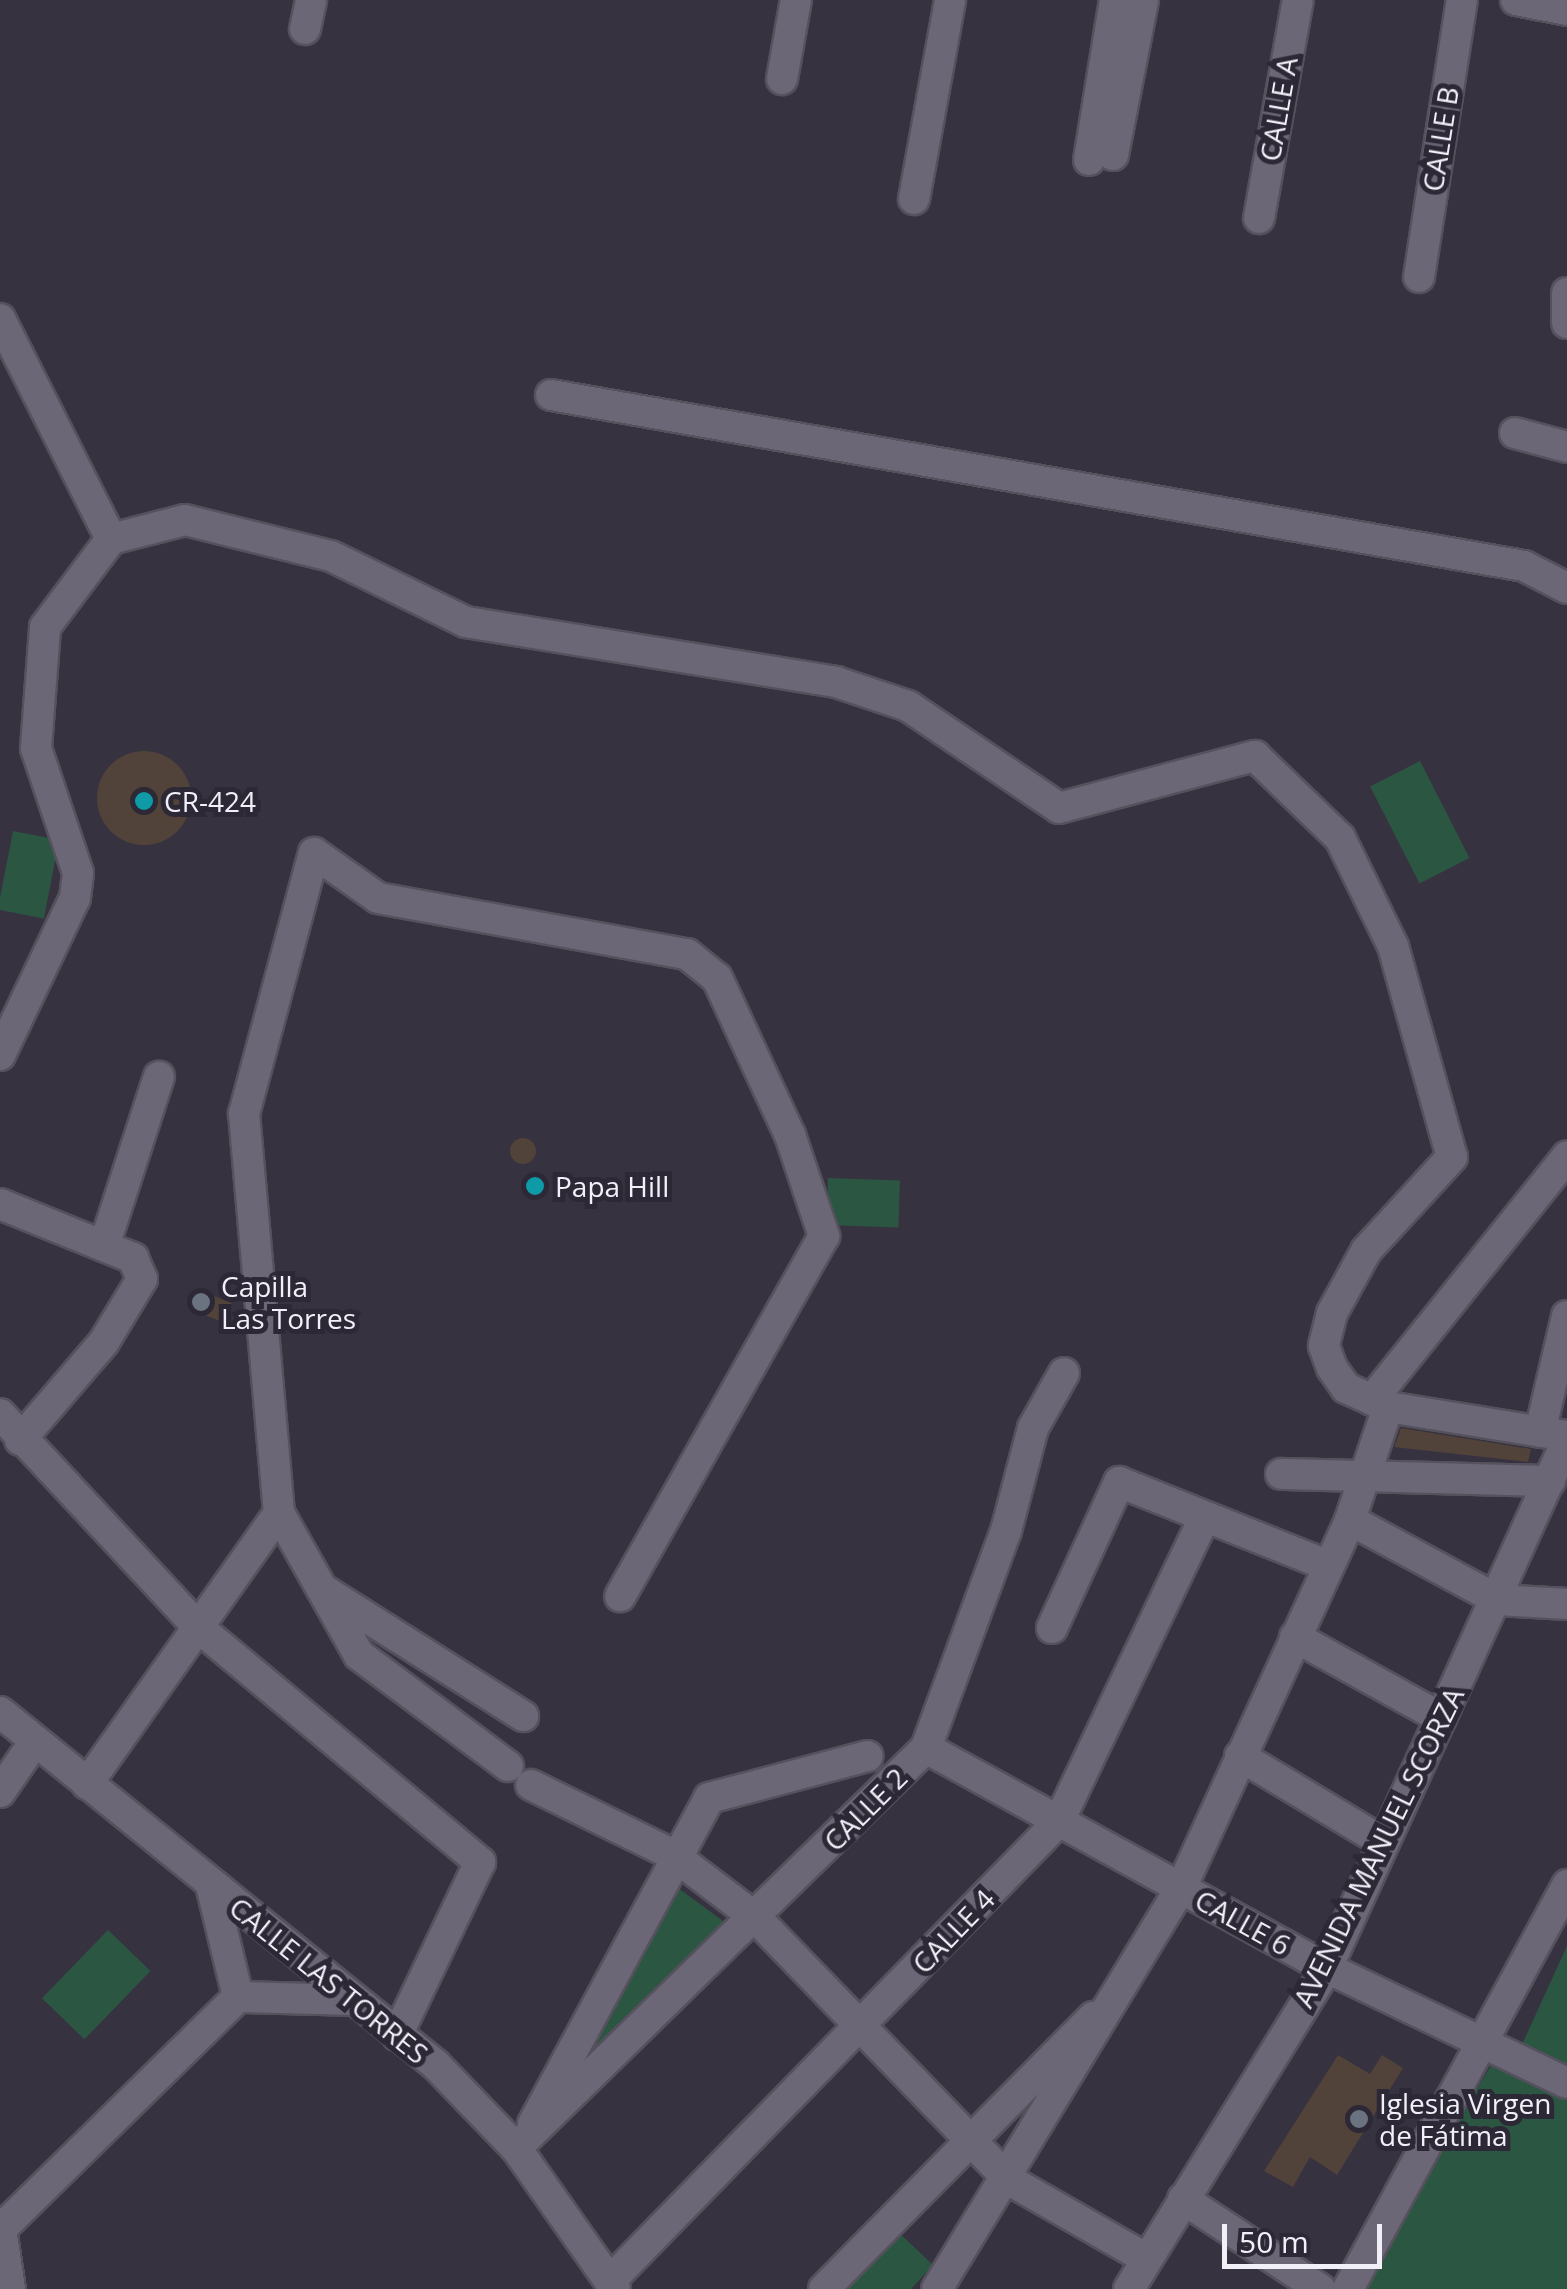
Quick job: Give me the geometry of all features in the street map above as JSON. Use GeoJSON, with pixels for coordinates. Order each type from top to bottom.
{"type":"FeatureCollection","features":[{"type":"Feature","properties":{"kind":"street"},"geometry":{"type":"LineString","coordinates":[[782,78],[796,0]]}},
{"type":"Feature","properties":{"kind":"street"},"geometry":{"type":"LineString","coordinates":[[914,199],[950,0]]}},
{"type":"Feature","properties":{"kind":"street"},"geometry":{"type":"LineString","coordinates":[[1115,0],[1101,157],[1143,0]]}},
{"type":"Feature","properties":{"kind":"street","name":"CALLE A"},"geometry":{"type":"LineString","coordinates":[[1259,218],[1298,0]]}},
{"type":"Feature","properties":{"kind":"street","name":"CALLE B"},"geometry":{"type":"LineString","coordinates":[[1418,277],[1462,0]]}},
{"type":"Feature","properties":{"kind":"street"},"geometry":{"type":"LineString","coordinates":[[1516,0],[1567,10]]}},
{"type":"Feature","properties":{"kind":"street"},"geometry":{"type":"LineString","coordinates":[[0,320],[112,538]]}},
{"type":"Feature","properties":{"kind":"street"},"geometry":{"type":"LineString","coordinates":[[551,395],[1524,566],[1567,588]]}},
{"type":"Feature","properties":{"kind":"street"},"geometry":{"type":"LineString","coordinates":[[1515,434],[1567,447]]}},
{"type":"Feature","properties":{"kind":"street"},"geometry":{"type":"LineString","coordinates":[[0,1054],[28,986],[75,898],[78,873],[36,748],[42,644],[112,538],[186,520],[264,534],[331,556],[466,622],[836,682],[908,706],[1059,808],[1217,759],[1255,756],[1274,766],[1340,838],[1393,946],[1452,1157],[1366,1251],[1332,1312],[1324,1346],[1332,1368],[1380,1403],[1558,1436]]}},
{"type":"Feature","properties":{"kind":"street"},"geometry":{"type":"LineString","coordinates":[[620,1596],[799,1294],[824,1236],[790,1135],[717,978],[687,954],[378,898],[314,853],[244,1114],[278,1513],[359,1656],[519,1776],[672,1854],[756,1918],[864,2024],[968,2141],[1009,2180],[1147,2259]]}},
{"type":"Feature","properties":{"kind":"street"},"geometry":{"type":"LineString","coordinates":[[0,1011],[28,986]]}},
{"type":"Feature","properties":{"kind":"street"},"geometry":{"type":"LineString","coordinates":[[104,1246],[159,1077]]}},
{"type":"Feature","properties":{"kind":"street"},"geometry":{"type":"LineString","coordinates":[[937,2289],[1009,2180],[1181,1888],[1350,1520],[1366,1474],[1380,1403],[1567,1157]]}},
{"type":"Feature","properties":{"kind":"street"},"geometry":{"type":"LineString","coordinates":[[0,1204],[133,1258],[138,1295],[20,1440]]}},
{"type":"Feature","properties":{"kind":"street","name":"AVENIDA MANUEL SCORZA"},"geometry":{"type":"LineString","coordinates":[[1129,2289],[1326,1968],[1498,1600],[1550,1481],[1558,1436],[1567,1316]]}},
{"type":"Feature","properties":{"kind":"street","name":"CALLE 2"},"geometry":{"type":"LineString","coordinates":[[524,2138],[756,1918],[926,1748],[1006,1531],[1033,1428],[1064,1373]]}},
{"type":"Feature","properties":{"kind":"street"},"geometry":{"type":"LineString","coordinates":[[0,1414],[20,1440],[199,1628],[480,1862],[397,2035]]}},
{"type":"Feature","properties":{"kind":"street"},"geometry":{"type":"LineString","coordinates":[[1281,1474],[1550,1481]]}},
{"type":"Feature","properties":{"kind":"street"},"geometry":{"type":"LineString","coordinates":[[1052,1628],[1119,1482],[1327,1565]]}},
{"type":"Feature","properties":{"kind":"street"},"geometry":{"type":"LineString","coordinates":[[87,1784],[278,1513]]}},
{"type":"Feature","properties":{"kind":"street","name":"CALLE 4"},"geometry":{"type":"LineString","coordinates":[[613,2285],[1060,1821],[1204,1518]]}},
{"type":"Feature","properties":{"kind":"street"},"geometry":{"type":"LineString","coordinates":[[1350,1520],[1498,1600],[1567,1604]]}},
{"type":"Feature","properties":{"kind":"street"},"geometry":{"type":"LineString","coordinates":[[322,1589],[522,1716]]}},
{"type":"Feature","properties":{"kind":"street"},"geometry":{"type":"LineString","coordinates":[[1294,1636],[1441,1718]]}},
{"type":"Feature","properties":{"kind":"street","name":"CALLE LAS TORRES"},"geometry":{"type":"LineString","coordinates":[[0,1712],[524,2138],[613,2285]]}},
{"type":"Feature","properties":{"kind":"street"},"geometry":{"type":"LineString","coordinates":[[0,1792],[35,1741]]}},
{"type":"Feature","properties":{"kind":"street","name":"CALLE 6"},"geometry":{"type":"LineString","coordinates":[[926,1748],[1326,1968],[1567,2084]]}},
{"type":"Feature","properties":{"kind":"street"},"geometry":{"type":"LineString","coordinates":[[524,2138],[672,1854],[718,1791],[868,1756]]}},
{"type":"Feature","properties":{"kind":"street"},"geometry":{"type":"LineString","coordinates":[[1240,1756],[1383,1842]]}},
{"type":"Feature","properties":{"kind":"street"},"geometry":{"type":"LineString","coordinates":[[211,1886],[238,1997]]}},
{"type":"Feature","properties":{"kind":"street"},"geometry":{"type":"LineString","coordinates":[[1348,2289],[1486,2044],[1567,1886]]}},
{"type":"Feature","properties":{"kind":"street"},"geometry":{"type":"LineString","coordinates":[[824,2289],[1121,1989]]}},
{"type":"Feature","properties":{"kind":"street"},"geometry":{"type":"LineString","coordinates":[[10,2289],[1,2229],[238,1997],[352,2000]]}},
{"type":"Feature","properties":{"kind":"street"},"geometry":{"type":"LineString","coordinates":[[1183,2199],[1320,2289]]}},
{"type":"Feature","properties":{"kind":"green space"},"geometry":{"type":"Polygon","coordinates":[[[1420,761],[1469,858],[1420,884],[1370,786],[1420,761]]]}},
{"type":"Feature","properties":{"kind":"green space"},"geometry":{"type":"Polygon","coordinates":[[[13,831],[59,840],[44,918],[0,910],[13,831]]]}},
{"type":"Feature","properties":{"kind":"green space"},"geometry":{"type":"Polygon","coordinates":[[[828,1178],[900,1181],[898,1227],[826,1225],[828,1178]]]}},
{"type":"Feature","properties":{"kind":"green space"},"geometry":{"type":"Polygon","coordinates":[[[670,1882],[727,1924],[550,2103],[670,1882]]]}},
{"type":"Feature","properties":{"kind":"green space"},"geometry":{"type":"Polygon","coordinates":[[[108,1930],[150,1971],[84,2039],[42,1998],[108,1930]]]}},
{"type":"Feature","properties":{"kind":"green space"},"geometry":{"type":"Polygon","coordinates":[[[1567,1946],[1567,2075],[1519,2051],[1567,1946]]]}},
{"type":"Feature","properties":{"kind":"green space"},"geometry":{"type":"Polygon","coordinates":[[[1493,2062],[1567,2101],[1567,2289],[1357,2289],[1493,2062]]]}},
{"type":"Feature","properties":{"kind":"green space"},"geometry":{"type":"Polygon","coordinates":[[[895,2229],[933,2265],[911,2289],[839,2289],[895,2229]]]}},
{"type":"Feature","properties":{"kind":"building","name":"CR-424"},"geometry":{"type":"Polygon","coordinates":[[[144,751],[162,755],[177,765],[187,780],[191,798],[187,816],[177,831],[162,841],[144,845],[126,841],[111,831],[101,816],[97,798],[101,780],[111,765],[126,755],[144,751]]]}},
{"type":"Feature","properties":{"kind":"building"},"geometry":{"type":"Polygon","coordinates":[[[523,1138],[532,1142],[536,1151],[532,1160],[523,1164],[514,1160],[510,1151],[514,1142],[523,1138]]]}},
{"type":"Feature","properties":{"kind":"building"},"geometry":{"type":"Polygon","coordinates":[[[199,1290],[231,1303],[224,1323],[191,1309],[199,1290]]]}},
{"type":"Feature","properties":{"kind":"building"},"geometry":{"type":"Polygon","coordinates":[[[1401,1428],[1531,1449],[1528,1462],[1394,1447],[1401,1428]]]}},
{"type":"Feature","properties":{"kind":"building"},"geometry":{"type":"Polygon","coordinates":[[[1338,2055],[1370,2074],[1382,2055],[1403,2068],[1337,2175],[1310,2157],[1293,2187],[1264,2171],[1338,2055]]]}},
{"type":"Feature","properties":{"kind":"place","name":"CR-424"},"geometry":{"type":"Point","coordinates":[144,801]}},
{"type":"Feature","properties":{"kind":"place","name":"Papa Hill"},"geometry":{"type":"Point","coordinates":[535,1186]}},
{"type":"Feature","properties":{"kind":"place","name":"Capilla Las Torres"},"geometry":{"type":"Point","coordinates":[201,1302]}},
{"type":"Feature","properties":{"kind":"place","name":"Iglesia Virgen de Fátima"},"geometry":{"type":"Point","coordinates":[1359,2119]}}]}
